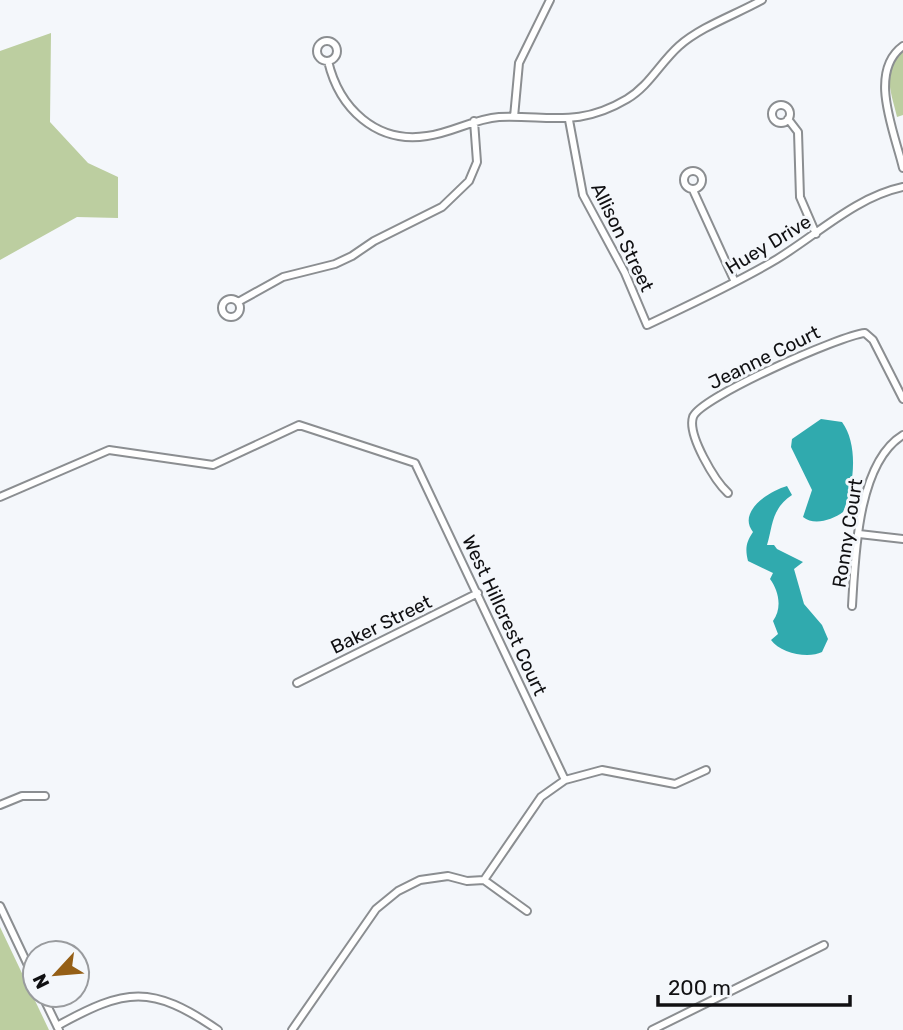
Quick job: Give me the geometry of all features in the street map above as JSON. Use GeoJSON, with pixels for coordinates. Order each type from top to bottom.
{"type":"FeatureCollection","features":[{"type":"Feature","properties":{"kind":"street"},"geometry":{"type":"LineString","coordinates":[[513,117],[519,63],[550,0]]}},
{"type":"Feature","properties":{"kind":"street"},"geometry":{"type":"LineString","coordinates":[[328,61],[336,87],[348,107],[370,125],[388,134],[427,136],[474,121],[513,117],[569,120],[597,113],[629,99],[649,82],[684,41],[762,0]]}},
{"type":"Feature","properties":{"kind":"street"},"geometry":{"type":"LineString","coordinates":[[903,46],[893,54],[886,68],[885,87],[903,168]]}},
{"type":"Feature","properties":{"kind":"street"},"geometry":{"type":"LineString","coordinates":[[788,119],[798,132],[800,197],[816,234]]}},
{"type":"Feature","properties":{"kind":"street","name":"Allison Street"},"geometry":{"type":"LineString","coordinates":[[569,120],[583,195],[625,273],[647,325]]}},
{"type":"Feature","properties":{"kind":"street"},"geometry":{"type":"LineString","coordinates":[[238,302],[284,277],[324,268],[352,257],[374,241],[442,207],[469,181],[477,162],[474,121]]}},
{"type":"Feature","properties":{"kind":"street","name":"Huey Drive"},"geometry":{"type":"LineString","coordinates":[[647,325],[735,282],[816,234],[863,202],[886,191],[903,187]]}},
{"type":"Feature","properties":{"kind":"street"},"geometry":{"type":"LineString","coordinates":[[693,190],[735,282]]}},
{"type":"Feature","properties":{"kind":"street","name":"Jeanne Court"},"geometry":{"type":"LineString","coordinates":[[728,493],[716,481],[691,427],[693,415],[709,401],[802,355],[839,339],[865,333],[873,340],[903,399]]}},
{"type":"Feature","properties":{"kind":"street","name":"West Hillcrest Court"},"geometry":{"type":"LineString","coordinates":[[0,497],[109,450],[214,465],[299,425],[415,463],[565,780]]}},
{"type":"Feature","properties":{"kind":"street","name":"Ronny Court"},"geometry":{"type":"LineString","coordinates":[[852,606],[859,534],[873,471],[903,435]]}},
{"type":"Feature","properties":{"kind":"street"},"geometry":{"type":"LineString","coordinates":[[859,534],[903,539]]}},
{"type":"Feature","properties":{"kind":"street","name":"Baker Street"},"geometry":{"type":"LineString","coordinates":[[297,683],[478,593]]}},
{"type":"Feature","properties":{"kind":"street"},"geometry":{"type":"LineString","coordinates":[[484,880],[541,797],[565,780],[603,770],[675,784],[706,770]]}},
{"type":"Feature","properties":{"kind":"street"},"geometry":{"type":"LineString","coordinates":[[0,805],[22,796],[46,796]]}},
{"type":"Feature","properties":{"kind":"street"},"geometry":{"type":"LineString","coordinates":[[292,1030],[376,909],[398,891],[420,880],[448,876],[467,881],[484,880],[527,911]]}},
{"type":"Feature","properties":{"kind":"street"},"geometry":{"type":"LineString","coordinates":[[0,906],[21,950]]}},
{"type":"Feature","properties":{"kind":"street"},"geometry":{"type":"LineString","coordinates":[[652,1030],[824,945]]}},
{"type":"Feature","properties":{"kind":"street"},"geometry":{"type":"LineString","coordinates":[[49,1009],[58,1028],[97,1004],[130,994],[162,999],[191,1011],[218,1030]]}},
{"type":"Feature","properties":{"kind":"green space"},"geometry":{"type":"Polygon","coordinates":[[[51,33],[50,122],[88,163],[118,177],[118,218],[77,217],[0,260],[0,51],[51,33]]]}},
{"type":"Feature","properties":{"kind":"green space"},"geometry":{"type":"Polygon","coordinates":[[[903,52],[903,115],[897,117],[890,74],[896,58],[903,52]]]}},
{"type":"Feature","properties":{"kind":"green space"},"geometry":{"type":"Polygon","coordinates":[[[0,927],[21,971],[21,1009],[39,1009],[49,1030],[0,1030],[0,927]]]}},
{"type":"Feature","properties":{"kind":"water"},"geometry":{"type":"Polygon","coordinates":[[[821,419],[842,422],[847,431],[853,454],[852,479],[843,512],[828,519],[812,521],[803,517],[812,490],[791,447],[792,439],[821,419]]]}},
{"type":"Feature","properties":{"kind":"water"},"geometry":{"type":"Polygon","coordinates":[[[787,486],[792,495],[776,512],[767,545],[774,545],[803,562],[794,569],[804,604],[822,625],[828,639],[822,652],[816,654],[802,655],[787,651],[771,640],[778,634],[773,621],[779,604],[770,579],[773,573],[748,561],[747,557],[746,549],[753,532],[749,524],[752,510],[764,497],[787,486]]]}}]}
